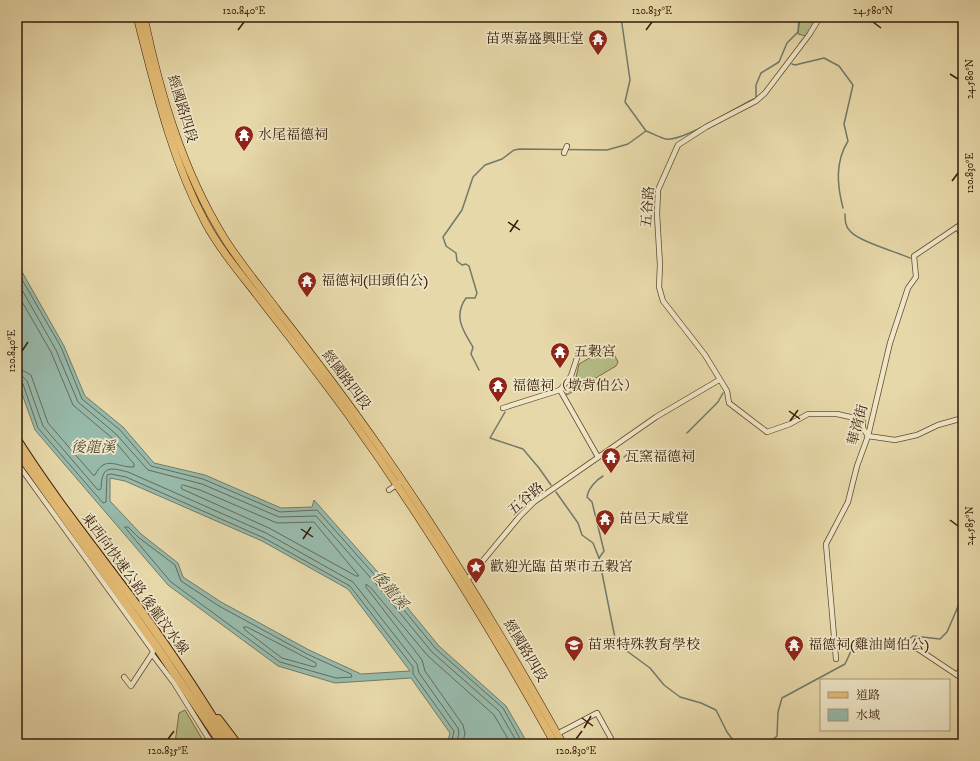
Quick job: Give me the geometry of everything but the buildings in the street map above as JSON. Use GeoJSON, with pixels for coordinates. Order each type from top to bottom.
{"type":"FeatureCollection","features":[{"type":"Feature","properties":{"kind":"highway","name":"東西向快速公路 後龍汶水線"},"geometry":{"type":"LineString","coordinates":[[17,440],[63,508],[130,596],[229,744]]}},
{"type":"Feature","properties":{"kind":"highway","name":"東西向快速公路 後龍汶水線"},"geometry":{"type":"LineString","coordinates":[[17,451],[156,646],[212,727],[222,744]]}},
{"type":"Feature","properties":{"kind":"highway"},"geometry":{"type":"LineString","coordinates":[[209,712],[222,722],[237,744]]}},
{"type":"Feature","properties":{"kind":"highway"},"geometry":{"type":"LineString","coordinates":[[212,727],[217,744]]}},
{"type":"Feature","properties":{"kind":"main road","name":"經國路四段"},"geometry":{"type":"LineString","coordinates":[[137,17],[168,132],[183,175],[206,223],[291,340],[349,404],[527,679],[563,744]]}},
{"type":"Feature","properties":{"kind":"main road","name":"經國路四段"},"geometry":{"type":"LineString","coordinates":[[144,17],[154,62],[183,155],[195,184],[223,237],[291,340]]}},
{"type":"Feature","properties":{"kind":"main road","name":"經國路四段"},"geometry":{"type":"LineString","coordinates":[[465,583],[555,744]]}},
{"type":"Feature","properties":{"kind":"street","name":"五谷路"},"geometry":{"type":"LineString","coordinates":[[820,17],[809,35],[765,93],[756,101],[706,127],[678,145],[658,190],[657,214],[660,265],[659,287],[662,301],[705,355],[727,391],[729,403],[768,432],[790,424],[808,414],[829,414],[855,418],[863,422],[863,428],[868,436]]}},
{"type":"Feature","properties":{"kind":"street"},"geometry":{"type":"LineString","coordinates":[[564,152],[567,146]]}},
{"type":"Feature","properties":{"kind":"street","name":"華清街"},"geometry":{"type":"LineString","coordinates":[[836,659],[826,544],[848,502],[857,466],[868,436],[890,343],[908,288],[916,277],[914,256],[963,223]]}},
{"type":"Feature","properties":{"kind":"street"},"geometry":{"type":"LineString","coordinates":[[957,227],[963,236]]}},
{"type":"Feature","properties":{"kind":"street"},"geometry":{"type":"LineString","coordinates":[[502,408],[560,390],[571,376],[578,355]]}},
{"type":"Feature","properties":{"kind":"street","name":"五谷路"},"geometry":{"type":"LineString","coordinates":[[465,583],[520,516],[534,502],[656,417],[719,380]]}},
{"type":"Feature","properties":{"kind":"street"},"geometry":{"type":"LineString","coordinates":[[560,390],[598,457]]}},
{"type":"Feature","properties":{"kind":"street"},"geometry":{"type":"LineString","coordinates":[[868,436],[895,440],[917,435],[938,425],[963,418]]}},
{"type":"Feature","properties":{"kind":"street"},"geometry":{"type":"LineString","coordinates":[[17,464],[152,651],[152,654],[174,683],[212,744]]}},
{"type":"Feature","properties":{"kind":"street"},"geometry":{"type":"LineString","coordinates":[[389,490],[399,483]]}},
{"type":"Feature","properties":{"kind":"street"},"geometry":{"type":"LineString","coordinates":[[918,649],[963,679]]}},
{"type":"Feature","properties":{"kind":"street"},"geometry":{"type":"LineString","coordinates":[[124,677],[131,686],[152,654]]}},
{"type":"Feature","properties":{"kind":"street"},"geometry":{"type":"LineString","coordinates":[[957,675],[963,666]]}},
{"type":"Feature","properties":{"kind":"street"},"geometry":{"type":"LineString","coordinates":[[557,734],[597,713],[614,744]]}},
{"type":"Feature","properties":{"kind":"green space"},"geometry":{"type":"Polygon","coordinates":[[[800,17],[817,17],[806,36],[798,34],[800,17]]]}},
{"type":"Feature","properties":{"kind":"green space"},"geometry":{"type":"Polygon","coordinates":[[[610,346],[618,362],[616,366],[567,395],[566,392],[575,382],[579,364],[610,346]]]}},
{"type":"Feature","properties":{"kind":"green space"},"geometry":{"type":"Polygon","coordinates":[[[185,710],[205,744],[175,743],[179,713],[185,710]]]}},
{"type":"Feature","properties":{"kind":"water","name":"後龍溪"},"geometry":{"type":"Polygon","coordinates":[[[17,263],[64,346],[85,396],[123,427],[154,463],[205,475],[281,508],[312,507],[314,500],[383,578],[439,646],[506,706],[528,744],[447,744],[450,733],[411,678],[335,683],[278,666],[168,585],[35,430],[17,380],[17,263]],[[110,478],[110,501],[141,534],[178,563],[183,577],[221,602],[309,650],[361,674],[410,671],[348,589],[262,541],[125,481],[110,478]]]}},
{"type":"Feature","properties":{"kind":"waterway"},"geometry":{"type":"LineString","coordinates":[[621,17],[630,80],[625,102],[646,131]]}},
{"type":"Feature","properties":{"kind":"waterway"},"geometry":{"type":"LineString","coordinates":[[479,370],[471,354],[473,347],[463,329],[460,317],[460,311],[466,298],[475,298],[477,293],[469,266],[466,264],[462,265],[457,261],[456,253],[446,246],[443,237],[462,210],[473,177],[485,165],[502,159],[514,150],[607,150],[628,144],[646,131],[666,139],[685,135],[711,123],[756,98],[756,85],[761,73],[779,62],[787,43],[798,32],[799,17]]}},
{"type":"Feature","properties":{"kind":"waterway"},"geometry":{"type":"LineString","coordinates":[[800,43],[806,36]]}},
{"type":"Feature","properties":{"kind":"waterway"},"geometry":{"type":"LineString","coordinates":[[792,64],[795,65],[824,58],[839,66],[853,85],[844,124],[848,141],[841,157],[838,174],[839,191],[843,208]]}},
{"type":"Feature","properties":{"kind":"waterway"},"geometry":{"type":"LineString","coordinates":[[845,214],[847,227],[854,235],[910,258]]}},
{"type":"Feature","properties":{"kind":"waterway"},"geometry":{"type":"LineString","coordinates":[[687,433],[718,402],[723,393]]}},
{"type":"Feature","properties":{"kind":"waterway"},"geometry":{"type":"LineString","coordinates":[[505,412],[490,438],[523,449],[551,485]]}},
{"type":"Feature","properties":{"kind":"waterway"},"geometry":{"type":"LineString","coordinates":[[624,457],[633,450]]}},
{"type":"Feature","properties":{"kind":"waterway"},"geometry":{"type":"LineString","coordinates":[[599,558],[604,551],[592,502],[587,497],[593,485],[603,476]]}},
{"type":"Feature","properties":{"kind":"waterway"},"geometry":{"type":"LineString","coordinates":[[556,492],[578,523],[582,535],[593,543],[599,558],[616,643],[650,668],[664,685],[680,697],[701,703],[716,710],[727,732],[736,744]]}},
{"type":"Feature","properties":{"kind":"waterway"},"geometry":{"type":"LineString","coordinates":[[768,744],[777,736],[778,712],[782,698],[845,664],[852,649],[865,638],[904,643],[913,636],[940,639],[947,632],[963,595]]}},
{"type":"Feature","properties":{"kind":"place","name":"苗栗嘉盛興旺堂"},"geometry":{"type":"Point","coordinates":[598,56]}},
{"type":"Feature","properties":{"kind":"place","name":"水尾福德祠"},"geometry":{"type":"Point","coordinates":[244,152]}},
{"type":"Feature","properties":{"kind":"place","name":"福德祠(田頭伯公)"},"geometry":{"type":"Point","coordinates":[307,298]}},
{"type":"Feature","properties":{"kind":"place","name":"五穀宮"},"geometry":{"type":"Point","coordinates":[560,369]}},
{"type":"Feature","properties":{"kind":"place","name":"福德祠（墩背伯公）"},"geometry":{"type":"Point","coordinates":[498,403]}},
{"type":"Feature","properties":{"kind":"place","name":"瓦窯福德祠"},"geometry":{"type":"Point","coordinates":[611,474]}},
{"type":"Feature","properties":{"kind":"place","name":"苗邑天威堂"},"geometry":{"type":"Point","coordinates":[605,536]}},
{"type":"Feature","properties":{"kind":"place","name":"歡迎光臨 苗栗市五穀宮"},"geometry":{"type":"Point","coordinates":[476,584]}},
{"type":"Feature","properties":{"kind":"place","name":"苗栗特殊教育學校"},"geometry":{"type":"Point","coordinates":[574,662]}},
{"type":"Feature","properties":{"kind":"place","name":"福德祠(雞油崗伯公)"},"geometry":{"type":"Point","coordinates":[794,662]}}]}
